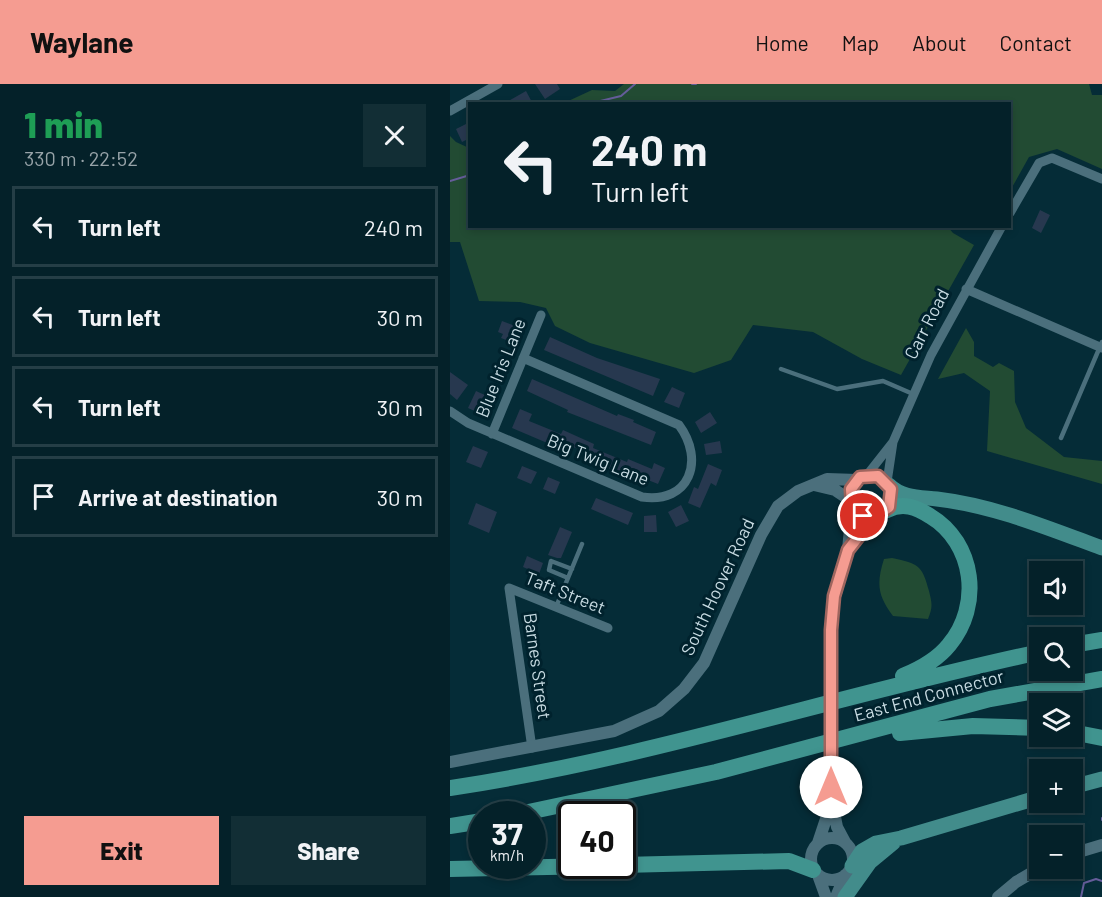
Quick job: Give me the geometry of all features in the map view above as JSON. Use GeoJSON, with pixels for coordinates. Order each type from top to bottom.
{"type":"FeatureCollection","features":[{"type":"Feature","properties":{"kind":"highway"},"geometry":{"type":"LineString","coordinates":[[888,484],[907,495],[962,503],[1000,512],[1102,548]]}},
{"type":"Feature","properties":{"kind":"highway"},"geometry":{"type":"LineString","coordinates":[[870,690],[913,672],[941,654],[961,627],[970,596],[969,575],[963,554],[944,525],[910,506],[896,506],[880,513]]}},
{"type":"Feature","properties":{"kind":"highway"},"geometry":{"type":"LineString","coordinates":[[1083,643],[1102,640]]}},
{"type":"Feature","properties":{"kind":"highway"},"geometry":{"type":"LineString","coordinates":[[450,789],[644,751],[870,690],[1029,654]]}},
{"type":"Feature","properties":{"kind":"highway","name":"East End Connector"},"geometry":{"type":"LineString","coordinates":[[837,741],[990,699],[1102,678]]}},
{"type":"Feature","properties":{"kind":"highway"},"geometry":{"type":"LineString","coordinates":[[546,809],[642,790],[837,741],[948,728],[1029,728]]}},
{"type":"Feature","properties":{"kind":"highway"},"geometry":{"type":"LineString","coordinates":[[1083,734],[1102,738]]}},
{"type":"Feature","properties":{"kind":"highway"},"geometry":{"type":"LineString","coordinates":[[1083,784],[1102,779]]}},
{"type":"Feature","properties":{"kind":"highway"},"geometry":{"type":"LineString","coordinates":[[848,871],[862,851],[871,845],[1029,799]]}},
{"type":"Feature","properties":{"kind":"highway"},"geometry":{"type":"LineString","coordinates":[[450,826],[468,823]]}},
{"type":"Feature","properties":{"kind":"highway"},"geometry":{"type":"LineString","coordinates":[[845,897],[872,859],[901,838]]}},
{"type":"Feature","properties":{"kind":"highway"},"geometry":{"type":"LineString","coordinates":[[636,865],[792,861],[816,872]]}},
{"type":"Feature","properties":{"kind":"highway"},"geometry":{"type":"LineString","coordinates":[[450,869],[558,867]]}},
{"type":"Feature","properties":{"kind":"street"},"geometry":{"type":"LineString","coordinates":[[450,111],[498,84]]}},
{"type":"Feature","properties":{"kind":"street"},"geometry":{"type":"LineString","coordinates":[[1011,211],[1039,163],[1052,158],[1102,179]]}},
{"type":"Feature","properties":{"kind":"street","name":"Carr Road"},"geometry":{"type":"LineString","coordinates":[[888,484],[893,442],[913,393],[966,289],[1001,228]]}},
{"type":"Feature","properties":{"kind":"street"},"geometry":{"type":"LineString","coordinates":[[966,289],[1101,345]]}},
{"type":"Feature","properties":{"kind":"street","name":"Blue Iris Lane"},"geometry":{"type":"LineString","coordinates":[[492,434],[541,315]]}},
{"type":"Feature","properties":{"kind":"street","name":"Big Twig Lane"},"geometry":{"type":"LineString","coordinates":[[450,411],[468,423],[492,434],[642,497],[659,500],[671,496],[684,484],[691,470],[693,452],[690,439],[679,425],[523,358]]}},
{"type":"Feature","properties":{"kind":"street","name":"Carr Road"},"geometry":{"type":"LineString","coordinates":[[862,477],[893,442]]}},
{"type":"Feature","properties":{"kind":"street"},"geometry":{"type":"LineString","coordinates":[[836,897],[853,855],[837,826],[832,801],[832,608],[848,550],[851,489],[862,477],[878,476],[888,484],[891,500],[848,550]]}},
{"type":"Feature","properties":{"kind":"street","name":"South Hoover Road"},"geometry":{"type":"LineString","coordinates":[[450,762],[626,728],[677,698],[692,681],[710,653],[753,551],[773,513],[790,495],[827,479],[862,477]]}},
{"type":"Feature","properties":{"kind":"street"},"geometry":{"type":"LineString","coordinates":[[814,485],[836,490],[863,516],[880,513]]}},
{"type":"Feature","properties":{"kind":"street","name":"Barnes Street"},"geometry":{"type":"LineString","coordinates":[[509,588],[532,747]]}},
{"type":"Feature","properties":{"kind":"street","name":"Taft Street"},"geometry":{"type":"LineString","coordinates":[[509,588],[608,628]]}},
{"type":"Feature","properties":{"kind":"street"},"geometry":{"type":"LineString","coordinates":[[826,897],[811,855],[818,843],[832,801]]}},
{"type":"Feature","properties":{"kind":"street"},"geometry":{"type":"LineString","coordinates":[[818,843],[832,838],[846,843]]}},
{"type":"Feature","properties":{"kind":"street"},"geometry":{"type":"LineString","coordinates":[[1083,851],[1102,845]]}},
{"type":"Feature","properties":{"kind":"street"},"geometry":{"type":"LineString","coordinates":[[816,872],[832,880],[848,871]]}},
{"type":"Feature","properties":{"kind":"street"},"geometry":{"type":"LineString","coordinates":[[998,897],[1029,874]]}},
{"type":"Feature","properties":{"kind":"lane"},"geometry":{"type":"LineString","coordinates":[[1061,438],[1101,345]]}},
{"type":"Feature","properties":{"kind":"lane"},"geometry":{"type":"LineString","coordinates":[[781,369],[837,390],[883,381],[913,393]]}},
{"type":"Feature","properties":{"kind":"lane"},"geometry":{"type":"LineString","coordinates":[[556,607],[582,544]]}},
{"type":"Feature","properties":{"kind":"lane"},"geometry":{"type":"LineString","coordinates":[[568,578],[549,570],[551,561],[572,569]]}},
{"type":"Feature","properties":{"kind":"green space"},"geometry":{"type":"Polygon","coordinates":[[[624,84],[1089,84],[1092,95],[1102,95],[1102,169],[1057,149],[1029,157],[1011,189],[1011,102],[566,102],[592,90],[615,91],[624,84]]]}},
{"type":"Feature","properties":{"kind":"green space"},"geometry":{"type":"Polygon","coordinates":[[[450,136],[456,142],[468,148],[468,228],[949,228],[974,245],[901,375],[862,359],[813,332],[753,325],[731,360],[694,373],[590,343],[555,326],[546,308],[520,302],[479,301],[460,242],[450,242],[450,136]]]}},
{"type":"Feature","properties":{"kind":"green space"},"geometry":{"type":"Polygon","coordinates":[[[966,328],[974,342],[974,356],[993,367],[999,363],[1014,371],[1015,402],[1026,428],[1064,457],[1102,461],[1102,484],[987,451],[990,391],[964,373],[938,379],[966,328]]]}},
{"type":"Feature","properties":{"kind":"green space"},"geometry":{"type":"Polygon","coordinates":[[[892,558],[914,564],[924,576],[931,602],[928,619],[893,616],[888,609],[881,596],[879,583],[884,559],[892,558]]]}},
{"type":"Feature","properties":{"kind":"building"},"geometry":{"type":"Polygon","coordinates":[[[535,84],[557,84],[560,89],[545,99],[535,84]]]}},
{"type":"Feature","properties":{"kind":"building"},"geometry":{"type":"Polygon","coordinates":[[[526,91],[532,102],[507,102],[526,91]]]}},
{"type":"Feature","properties":{"kind":"building"},"geometry":{"type":"Polygon","coordinates":[[[468,123],[468,139],[462,142],[456,129],[468,123]]]}},
{"type":"Feature","properties":{"kind":"building"},"geometry":{"type":"Polygon","coordinates":[[[1040,210],[1050,215],[1041,233],[1032,228],[1040,210]]]}},
{"type":"Feature","properties":{"kind":"building"},"geometry":{"type":"Polygon","coordinates":[[[502,321],[518,327],[511,342],[501,338],[503,334],[498,332],[502,321]]]}},
{"type":"Feature","properties":{"kind":"building"},"geometry":{"type":"Polygon","coordinates":[[[550,337],[597,358],[660,379],[653,396],[544,350],[550,337]]]}},
{"type":"Feature","properties":{"kind":"building"},"geometry":{"type":"Polygon","coordinates":[[[450,372],[468,385],[457,400],[450,394],[450,372]]]}},
{"type":"Feature","properties":{"kind":"building"},"geometry":{"type":"Polygon","coordinates":[[[532,379],[617,416],[618,414],[634,420],[633,422],[656,432],[651,445],[567,412],[568,410],[527,391],[532,379]]]}},
{"type":"Feature","properties":{"kind":"building"},"geometry":{"type":"Polygon","coordinates":[[[672,387],[685,393],[679,408],[664,402],[672,387]]]}},
{"type":"Feature","properties":{"kind":"building"},"geometry":{"type":"Polygon","coordinates":[[[476,391],[487,396],[479,413],[468,408],[476,391]]]}},
{"type":"Feature","properties":{"kind":"building"},"geometry":{"type":"Polygon","coordinates":[[[520,409],[532,414],[529,421],[561,434],[563,430],[594,444],[593,448],[627,462],[628,459],[652,469],[654,463],[665,468],[658,484],[638,476],[636,480],[581,457],[584,452],[569,445],[566,451],[512,428],[520,409]]]}},
{"type":"Feature","properties":{"kind":"building"},"geometry":{"type":"Polygon","coordinates":[[[710,412],[717,423],[701,433],[695,422],[710,412]]]}},
{"type":"Feature","properties":{"kind":"building"},"geometry":{"type":"Polygon","coordinates":[[[720,441],[722,453],[706,455],[704,444],[720,441]]]}},
{"type":"Feature","properties":{"kind":"building"},"geometry":{"type":"Polygon","coordinates":[[[473,446],[488,452],[481,468],[466,462],[473,446]]]}},
{"type":"Feature","properties":{"kind":"building"},"geometry":{"type":"Polygon","coordinates":[[[708,464],[722,470],[716,486],[711,483],[700,508],[688,503],[694,487],[698,489],[708,464]]]}},
{"type":"Feature","properties":{"kind":"building"},"geometry":{"type":"Polygon","coordinates":[[[522,466],[537,472],[531,484],[517,478],[522,466]]]}},
{"type":"Feature","properties":{"kind":"building"},"geometry":{"type":"Polygon","coordinates":[[[548,477],[560,482],[555,494],[543,489],[548,477]]]}},
{"type":"Feature","properties":{"kind":"building"},"geometry":{"type":"Polygon","coordinates":[[[596,498],[633,513],[628,525],[591,509],[596,498]]]}},
{"type":"Feature","properties":{"kind":"building"},"geometry":{"type":"Polygon","coordinates":[[[476,503],[497,512],[489,533],[468,524],[476,503]]]}},
{"type":"Feature","properties":{"kind":"building"},"geometry":{"type":"Polygon","coordinates":[[[681,505],[689,521],[676,527],[668,512],[681,505]]]}},
{"type":"Feature","properties":{"kind":"building"},"geometry":{"type":"Polygon","coordinates":[[[656,515],[657,532],[644,532],[644,516],[656,515]]]}},
{"type":"Feature","properties":{"kind":"building"},"geometry":{"type":"Polygon","coordinates":[[[560,527],[572,532],[561,558],[557,558],[548,555],[560,527]]]}},
{"type":"Feature","properties":{"kind":"building"},"geometry":{"type":"Polygon","coordinates":[[[527,556],[543,563],[539,574],[523,567],[527,556]]]}},
{"type":"Feature","properties":{"kind":"waterway"},"geometry":{"type":"LineString","coordinates":[[596,102],[621,96],[635,84]]}},
{"type":"Feature","properties":{"kind":"waterway"},"geometry":{"type":"LineString","coordinates":[[450,181],[468,176]]}},
{"type":"Feature","properties":{"kind":"waterway"},"geometry":{"type":"LineString","coordinates":[[1081,897],[1084,883],[1096,879],[1102,881]]}},
{"type":"Feature","properties":{"kind":"route"},"geometry":{"type":"LineString","coordinates":[[831,787],[832,608],[848,550],[874,517],[889,507],[891,489],[887,482],[878,476],[860,477],[851,489],[849,496],[852,507],[863,516]]}}]}
